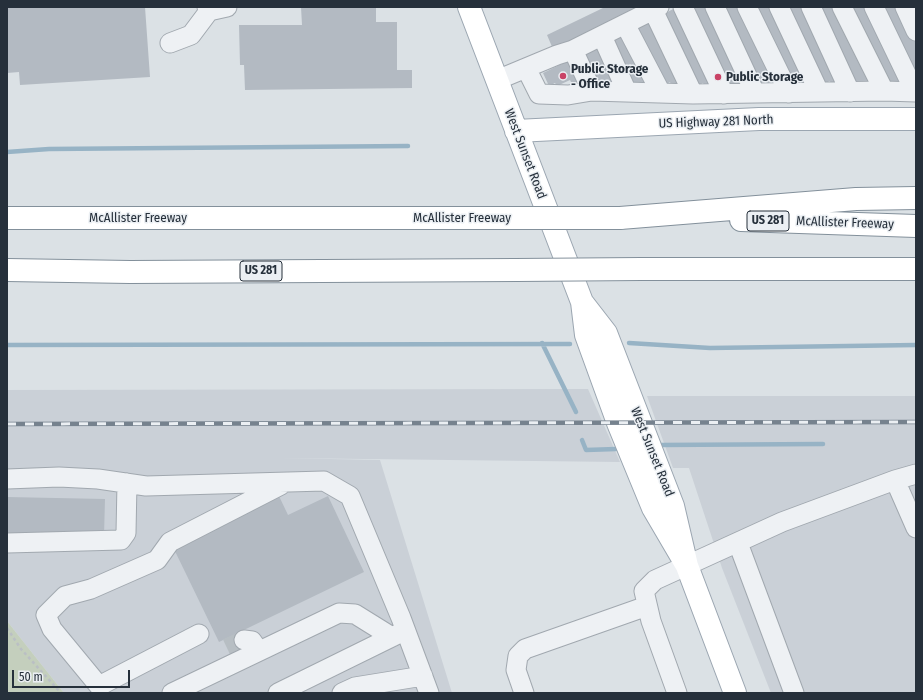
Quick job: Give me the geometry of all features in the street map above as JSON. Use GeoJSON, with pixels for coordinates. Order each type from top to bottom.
{"type":"FeatureCollection","features":[{"type":"Feature","properties":{"kind":"main road","name":"West Sunset Road"},"geometry":{"type":"LineString","coordinates":[[469,7],[582,302],[606,333],[673,506],[687,566],[736,693]]}},
{"type":"Feature","properties":{"kind":"main road","name":"US Highway 281 North"},"geometry":{"type":"LineString","coordinates":[[516,131],[759,119],[916,119]]}},
{"type":"Feature","properties":{"kind":"main road"},"geometry":{"type":"LineString","coordinates":[[620,218],[856,199],[916,198]]}},
{"type":"Feature","properties":{"kind":"main road","name":"McAllister Freeway"},"geometry":{"type":"LineString","coordinates":[[7,218],[620,218],[916,226]]}},
{"type":"Feature","properties":{"kind":"main road","name":"US 281"},"geometry":{"type":"LineString","coordinates":[[7,270],[130,272],[916,269]]}},
{"type":"Feature","properties":{"kind":"lane"},"geometry":{"type":"LineString","coordinates":[[170,43],[191,35],[208,9],[227,7]]}},
{"type":"Feature","properties":{"kind":"lane"},"geometry":{"type":"LineString","coordinates":[[683,7],[724,94]]}},
{"type":"Feature","properties":{"kind":"lane"},"geometry":{"type":"LineString","coordinates":[[715,7],[755,93]]}},
{"type":"Feature","properties":{"kind":"lane"},"geometry":{"type":"LineString","coordinates":[[747,7],[789,93]]}},
{"type":"Feature","properties":{"kind":"lane"},"geometry":{"type":"LineString","coordinates":[[779,7],[819,92]]}},
{"type":"Feature","properties":{"kind":"lane"},"geometry":{"type":"LineString","coordinates":[[811,7],[850,92]]}},
{"type":"Feature","properties":{"kind":"lane"},"geometry":{"type":"LineString","coordinates":[[842,7],[884,91]]}},
{"type":"Feature","properties":{"kind":"lane"},"geometry":{"type":"LineString","coordinates":[[526,68],[538,94],[568,95],[592,91],[693,94],[884,91],[916,92],[874,7]]}},
{"type":"Feature","properties":{"kind":"lane"},"geometry":{"type":"LineString","coordinates":[[905,7],[916,31]]}},
{"type":"Feature","properties":{"kind":"lane"},"geometry":{"type":"LineString","coordinates":[[497,80],[573,50],[656,9],[693,94]]}},
{"type":"Feature","properties":{"kind":"lane"},"geometry":{"type":"LineString","coordinates":[[625,24],[661,93]]}},
{"type":"Feature","properties":{"kind":"lane"},"geometry":{"type":"LineString","coordinates":[[602,36],[627,92]]}},
{"type":"Feature","properties":{"kind":"lane"},"geometry":{"type":"LineString","coordinates":[[573,50],[592,91]]}},
{"type":"Feature","properties":{"kind":"lane"},"geometry":{"type":"LineString","coordinates":[[677,693],[651,621],[644,591],[655,580],[782,522],[895,480],[916,474]]}},
{"type":"Feature","properties":{"kind":"lane"},"geometry":{"type":"LineString","coordinates":[[7,479],[59,477],[98,479],[146,486],[324,481],[350,496],[399,633],[426,685],[352,691]]}},
{"type":"Feature","properties":{"kind":"lane"},"geometry":{"type":"LineString","coordinates":[[895,480],[916,528]]}},
{"type":"Feature","properties":{"kind":"lane"},"geometry":{"type":"LineString","coordinates":[[199,634],[102,690],[52,629],[46,615],[65,596],[91,589],[157,560],[170,542],[286,482]]}},
{"type":"Feature","properties":{"kind":"lane"},"geometry":{"type":"LineString","coordinates":[[7,543],[121,540],[126,533],[127,483]]}},
{"type":"Feature","properties":{"kind":"lane"},"geometry":{"type":"LineString","coordinates":[[738,543],[794,693]]}},
{"type":"Feature","properties":{"kind":"lane"},"geometry":{"type":"LineString","coordinates":[[524,693],[516,670],[518,656],[526,649],[647,606]]}},
{"type":"Feature","properties":{"kind":"lane"},"geometry":{"type":"LineString","coordinates":[[172,693],[228,657],[259,651],[339,613],[355,614],[399,633]]}},
{"type":"Feature","properties":{"kind":"lane"},"geometry":{"type":"LineString","coordinates":[[278,693],[399,633]]}},
{"type":"Feature","properties":{"kind":"lane"},"geometry":{"type":"LineString","coordinates":[[244,640],[252,641],[259,651]]}},
{"type":"Feature","properties":{"kind":"path"},"geometry":{"type":"LineString","coordinates":[[7,628],[21,649],[61,693]]}},
{"type":"Feature","properties":{"kind":"shaded area"},"geometry":{"type":"Polygon","coordinates":[[[588,389],[620,462],[280,458],[380,460],[452,693],[64,693],[7,621],[7,390],[588,389]]]}},
{"type":"Feature","properties":{"kind":"shaded area"},"geometry":{"type":"Polygon","coordinates":[[[647,396],[916,396],[916,693],[771,693],[722,568],[689,468],[673,468],[647,396]]]}},
{"type":"Feature","properties":{"kind":"green space"},"geometry":{"type":"Polygon","coordinates":[[[7,621],[64,693],[7,693],[7,621]]]}},
{"type":"Feature","properties":{"kind":"building"},"geometry":{"type":"Polygon","coordinates":[[[7,7],[145,7],[150,77],[20,85],[19,72],[7,73],[7,7]]]}},
{"type":"Feature","properties":{"kind":"building"},"geometry":{"type":"Polygon","coordinates":[[[301,7],[376,7],[376,22],[397,22],[397,70],[412,70],[412,88],[245,90],[244,65],[240,65],[239,25],[302,25],[301,7]]]}},
{"type":"Feature","properties":{"kind":"building"},"geometry":{"type":"Polygon","coordinates":[[[605,7],[639,7],[553,49],[547,35],[605,7]]]}},
{"type":"Feature","properties":{"kind":"building"},"geometry":{"type":"Polygon","coordinates":[[[690,7],[707,7],[744,83],[737,87],[735,83],[729,87],[690,7]]]}},
{"type":"Feature","properties":{"kind":"building"},"geometry":{"type":"Polygon","coordinates":[[[722,7],[738,7],[774,80],[768,83],[766,80],[759,84],[722,7]]]}},
{"type":"Feature","properties":{"kind":"building"},"geometry":{"type":"Polygon","coordinates":[[[754,7],[771,7],[807,81],[799,84],[798,81],[792,84],[754,7]]]}},
{"type":"Feature","properties":{"kind":"building"},"geometry":{"type":"Polygon","coordinates":[[[786,7],[803,7],[838,81],[831,84],[830,81],[823,84],[786,7]]]}},
{"type":"Feature","properties":{"kind":"building"},"geometry":{"type":"Polygon","coordinates":[[[817,7],[835,7],[871,81],[856,85],[817,7]]]}},
{"type":"Feature","properties":{"kind":"building"},"geometry":{"type":"Polygon","coordinates":[[[850,7],[867,7],[903,81],[896,85],[895,82],[888,85],[850,7]]]}},
{"type":"Feature","properties":{"kind":"building"},"geometry":{"type":"Polygon","coordinates":[[[883,7],[899,7],[916,43],[916,76],[883,7]]]}},
{"type":"Feature","properties":{"kind":"building"},"geometry":{"type":"Polygon","coordinates":[[[675,8],[711,83],[705,86],[703,83],[697,86],[662,15],[675,8]]]}},
{"type":"Feature","properties":{"kind":"building"},"geometry":{"type":"Polygon","coordinates":[[[649,21],[679,82],[672,86],[670,82],[664,85],[636,27],[649,21]]]}},
{"type":"Feature","properties":{"kind":"building"},"geometry":{"type":"Polygon","coordinates":[[[623,34],[647,83],[640,86],[639,83],[632,86],[610,40],[623,34]]]}},
{"type":"Feature","properties":{"kind":"building"},"geometry":{"type":"Polygon","coordinates":[[[597,46],[614,82],[599,85],[583,53],[597,46]]]}},
{"type":"Feature","properties":{"kind":"building","name":"Public Storage - Office"},"geometry":{"type":"Polygon","coordinates":[[[572,59],[581,87],[573,86],[570,80],[557,86],[555,83],[549,86],[543,73],[572,59]]]}},
{"type":"Feature","properties":{"kind":"building"},"geometry":{"type":"Polygon","coordinates":[[[278,494],[288,515],[328,496],[364,572],[219,642],[172,545],[278,494]]]}},
{"type":"Feature","properties":{"kind":"building"},"geometry":{"type":"Polygon","coordinates":[[[7,497],[105,499],[104,536],[7,534],[7,497]]]}},
{"type":"Feature","properties":{"kind":"waterway"},"geometry":{"type":"LineString","coordinates":[[7,152],[49,149],[408,146]]}},
{"type":"Feature","properties":{"kind":"waterway"},"geometry":{"type":"LineString","coordinates":[[542,343],[576,412]]}},
{"type":"Feature","properties":{"kind":"waterway"},"geometry":{"type":"LineString","coordinates":[[629,343],[710,348],[916,345]]}},
{"type":"Feature","properties":{"kind":"waterway"},"geometry":{"type":"LineString","coordinates":[[7,345],[570,344]]}},
{"type":"Feature","properties":{"kind":"waterway"},"geometry":{"type":"LineString","coordinates":[[582,440],[586,450],[616,449]]}},
{"type":"Feature","properties":{"kind":"waterway"},"geometry":{"type":"LineString","coordinates":[[660,445],[823,444]]}},
{"type":"Feature","properties":{"kind":"tunnel"},"geometry":{"type":"LineString","coordinates":[[227,648],[244,640]]}},
{"type":"Feature","properties":{"kind":"railway"},"geometry":{"type":"LineString","coordinates":[[7,424],[916,422]]}},
{"type":"Feature","properties":{"kind":"place","name":"Public Storage - Office"},"geometry":{"type":"Point","coordinates":[563,76]}},
{"type":"Feature","properties":{"kind":"place","name":"Public Storage"},"geometry":{"type":"Point","coordinates":[718,77]}}]}
